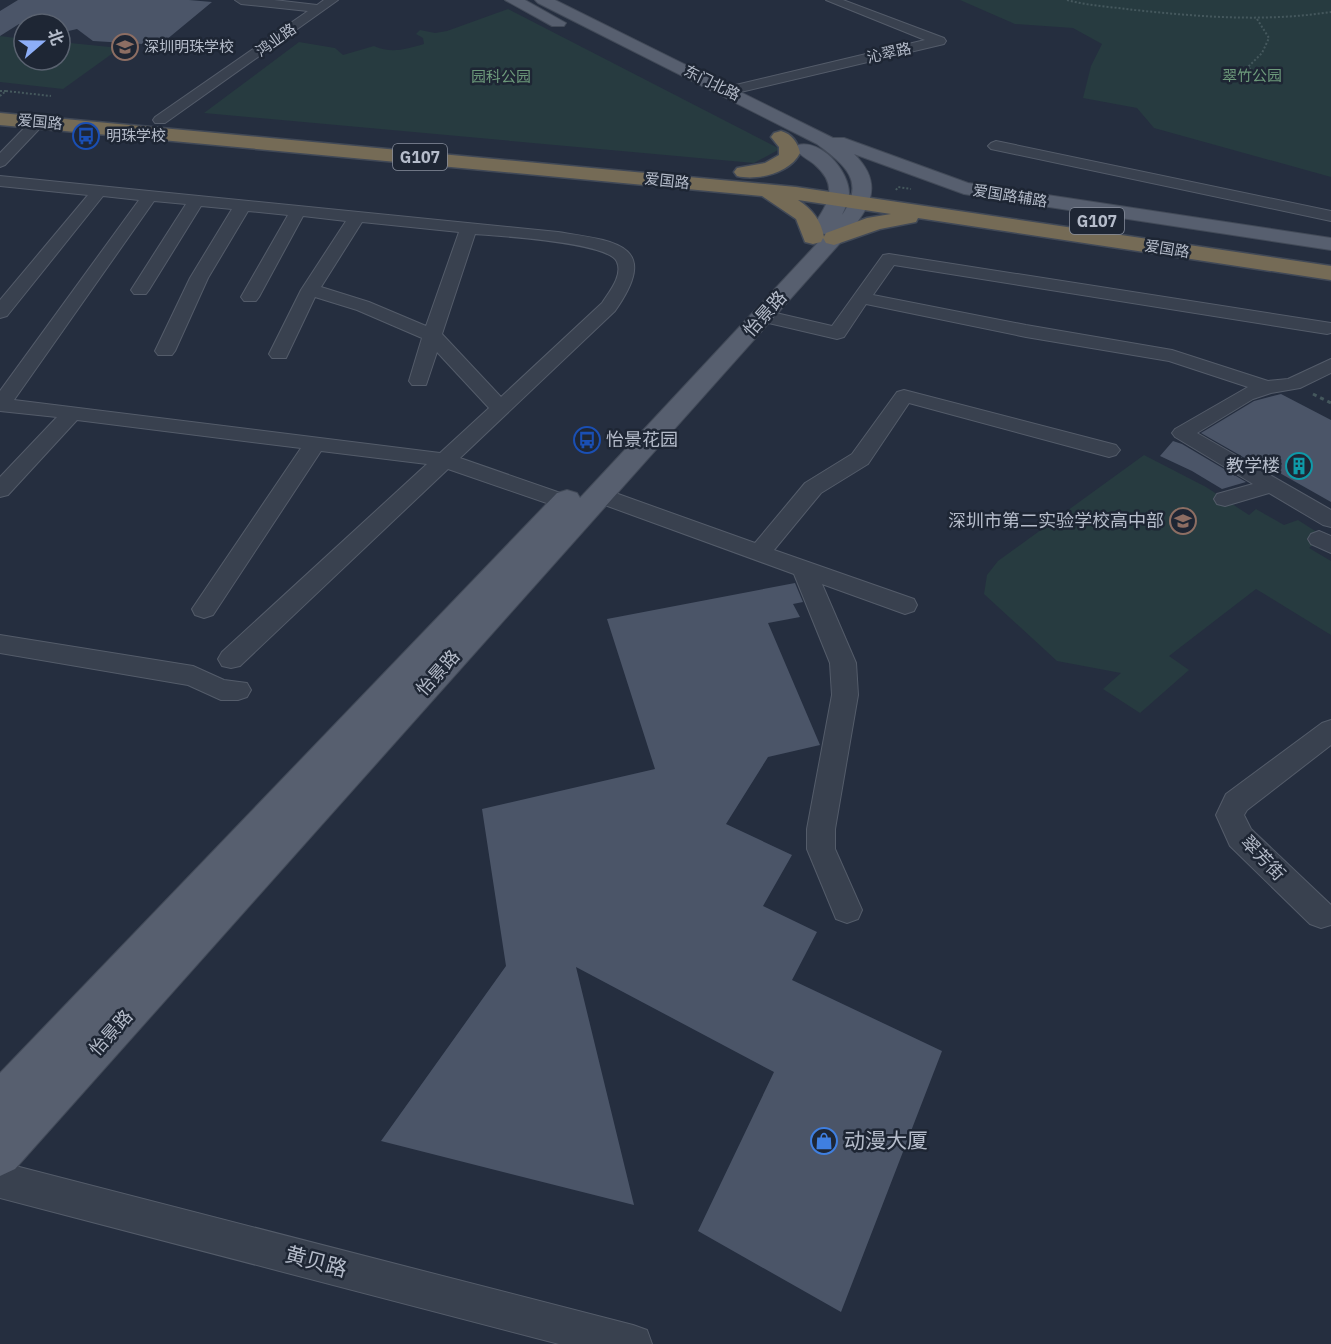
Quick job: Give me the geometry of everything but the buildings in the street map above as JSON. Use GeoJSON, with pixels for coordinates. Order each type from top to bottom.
{"type":"FeatureCollection","features":[{"type":"Feature","properties":{"kind":"highway","name":"爱国路"},"geometry":{"type":"LineString","coordinates":[[3,99],[160,120],[850,192],[1331,257]]}},
{"type":"Feature","properties":{"kind":"highway","name":"爱国路"},"geometry":{"type":"LineString","coordinates":[[0,119],[747,180]]}},
{"type":"Feature","properties":{"kind":"highway"},"geometry":{"type":"LineString","coordinates":[[747,180],[787,159],[791,153],[790,147],[781,137]]}},
{"type":"Feature","properties":{"kind":"highway"},"geometry":{"type":"LineString","coordinates":[[747,180],[796,206],[824,237],[913,216],[955,217]]}},
{"type":"Feature","properties":{"kind":"highway","name":"爱国路"},"geometry":{"type":"LineString","coordinates":[[850,192],[955,217],[1331,273]]}},
{"type":"Feature","properties":{"kind":"main road","name":"东门北路"},"geometry":{"type":"LineString","coordinates":[[513,0],[820,159],[829,166],[850,192],[861,175],[853,164],[834,147],[805,130],[543,0]]}},
{"type":"Feature","properties":{"kind":"main road","name":"爱国路辅路"},"geometry":{"type":"LineString","coordinates":[[805,130],[964,189],[1331,244]]}},
{"type":"Feature","properties":{"kind":"main road","name":"怡景路"},"geometry":{"type":"LineString","coordinates":[[0,1154],[763,316],[824,237],[833,216],[850,192]]}},
{"type":"Feature","properties":{"kind":"main road","name":"怡景路"},"geometry":{"type":"LineString","coordinates":[[0,1104],[564,502],[824,237]]}},
{"type":"Feature","properties":{"kind":"street"},"geometry":{"type":"LineString","coordinates":[[241,0],[320,9]]}},
{"type":"Feature","properties":{"kind":"street","name":"鸿业路"},"geometry":{"type":"LineString","coordinates":[[160,120],[332,0]]}},
{"type":"Feature","properties":{"kind":"street","name":"沁翠路"},"geometry":{"type":"LineString","coordinates":[[728,91],[939,41],[832,0]]}},
{"type":"Feature","properties":{"kind":"street"},"geometry":{"type":"LineString","coordinates":[[0,162],[38,122]]}},
{"type":"Feature","properties":{"kind":"street"},"geometry":{"type":"LineString","coordinates":[[996,146],[1331,216]]}},
{"type":"Feature","properties":{"kind":"street"},"geometry":{"type":"LineString","coordinates":[[0,181],[558,237],[613,248],[622,253],[629,269],[626,282],[609,307],[231,660]]}},
{"type":"Feature","properties":{"kind":"street"},"geometry":{"type":"LineString","coordinates":[[0,312],[99,191]]}},
{"type":"Feature","properties":{"kind":"street"},"geometry":{"type":"LineString","coordinates":[[150,196],[0,404],[445,460],[564,502]]}},
{"type":"Feature","properties":{"kind":"street"},"geometry":{"type":"LineString","coordinates":[[140,290],[196,201]]}},
{"type":"Feature","properties":{"kind":"street"},"geometry":{"type":"LineString","coordinates":[[165,351],[199,278],[243,206]]}},
{"type":"Feature","properties":{"kind":"street"},"geometry":{"type":"LineString","coordinates":[[250,297],[298,211]]}},
{"type":"Feature","properties":{"kind":"street"},"geometry":{"type":"LineString","coordinates":[[279,354],[310,290],[357,217]]}},
{"type":"Feature","properties":{"kind":"street"},"geometry":{"type":"LineString","coordinates":[[419,381],[432,334],[469,228]]}},
{"type":"Feature","properties":{"kind":"street"},"geometry":{"type":"LineString","coordinates":[[763,316],[837,333],[889,259],[1327,328]]}},
{"type":"Feature","properties":{"kind":"street"},"geometry":{"type":"LineString","coordinates":[[310,290],[363,306],[432,334],[500,408]]}},
{"type":"Feature","properties":{"kind":"street"},"geometry":{"type":"LineString","coordinates":[[861,298],[1026,332],[1172,356],[1267,387]]}},
{"type":"Feature","properties":{"kind":"street"},"geometry":{"type":"LineString","coordinates":[[1327,535],[1272,485],[1182,433],[1246,395],[1267,387],[1293,384],[1331,365]]}},
{"type":"Feature","properties":{"kind":"street"},"geometry":{"type":"LineString","coordinates":[[759,553],[813,488],[860,459],[904,396],[1109,450]]}},
{"type":"Feature","properties":{"kind":"street"},"geometry":{"type":"LineString","coordinates":[[0,490],[72,413]]}},
{"type":"Feature","properties":{"kind":"street"},"geometry":{"type":"LineString","coordinates":[[204,609],[315,444]]}},
{"type":"Feature","properties":{"kind":"street"},"geometry":{"type":"LineString","coordinates":[[1226,500],[1272,485]]}},
{"type":"Feature","properties":{"kind":"street"},"geometry":{"type":"LineString","coordinates":[[599,495],[905,605]]}},
{"type":"Feature","properties":{"kind":"street"},"geometry":{"type":"LineString","coordinates":[[804,569],[843,663],[845,694],[821,829],[821,849],[847,910]]}},
{"type":"Feature","properties":{"kind":"street"},"geometry":{"type":"LineString","coordinates":[[0,644],[192,676],[222,690],[238,690]]}},
{"type":"Feature","properties":{"kind":"street","name":"翠芳街"},"geometry":{"type":"LineString","coordinates":[[1321,915],[1240,837],[1230,815],[1236,802],[1331,730]]}},
{"type":"Feature","properties":{"kind":"street","name":"黄贝路"},"geometry":{"type":"LineString","coordinates":[[0,1180],[633,1344]]}},
{"type":"Feature","properties":{"kind":"path"},"geometry":{"type":"LineString","coordinates":[[1067,0],[1124,8],[1256,18],[1297,19],[1331,12]]}},
{"type":"Feature","properties":{"kind":"path"},"geometry":{"type":"LineString","coordinates":[[1256,18],[1269,38],[1262,53],[1248,67],[1257,75]]}},
{"type":"Feature","properties":{"kind":"path"},"geometry":{"type":"LineString","coordinates":[[0,91],[3,99]]}},
{"type":"Feature","properties":{"kind":"path"},"geometry":{"type":"LineString","coordinates":[[0,96],[3,99],[51,96]]}},
{"type":"Feature","properties":{"kind":"green space","name":"翠竹公园"},"geometry":{"type":"Polygon","coordinates":[[[960,0],[1331,0],[1331,177],[1154,128],[1137,108],[1083,98],[1091,66],[1102,44],[1073,28],[1015,24],[960,0]]]}},
{"type":"Feature","properties":{"kind":"green space","name":"园科公园"},"geometry":{"type":"Polygon","coordinates":[[[508,9],[780,149],[754,163],[204,113],[299,42],[335,48],[343,55],[374,46],[387,50],[405,49],[424,44],[423,38],[416,34],[420,30],[435,33],[447,31],[508,9]]]}},
{"type":"Feature","properties":{"kind":"green space"},"geometry":{"type":"Polygon","coordinates":[[[0,36],[12,38],[12,72],[72,72],[72,43],[120,48],[63,89],[0,82],[0,36]]]}},
{"type":"Feature","properties":{"kind":"green space"},"geometry":{"type":"Polygon","coordinates":[[[1144,455],[1206,487],[1249,515],[1256,509],[1284,525],[1298,520],[1323,536],[1309,548],[1331,561],[1331,635],[1256,589],[1169,656],[1189,670],[1140,713],[1103,689],[1121,673],[1057,661],[984,594],[987,575],[998,561],[1144,455]]]}},
{"type":"Feature","properties":{"kind":"place","name":"深圳明珠学校"},"geometry":{"type":"Point","coordinates":[125,47]}},
{"type":"Feature","properties":{"kind":"place","name":"明珠学校"},"geometry":{"type":"Point","coordinates":[86,136]}},
{"type":"Feature","properties":{"kind":"place","name":"怡景花园"},"geometry":{"type":"Point","coordinates":[587,440]}},
{"type":"Feature","properties":{"kind":"place","name":"教学楼"},"geometry":{"type":"Point","coordinates":[1299,466]}},
{"type":"Feature","properties":{"kind":"place","name":"深圳市第二实验学校高中部"},"geometry":{"type":"Point","coordinates":[1183,521]}},
{"type":"Feature","properties":{"kind":"place","name":"动漫大厦"},"geometry":{"type":"Point","coordinates":[824,1141]}}]}
